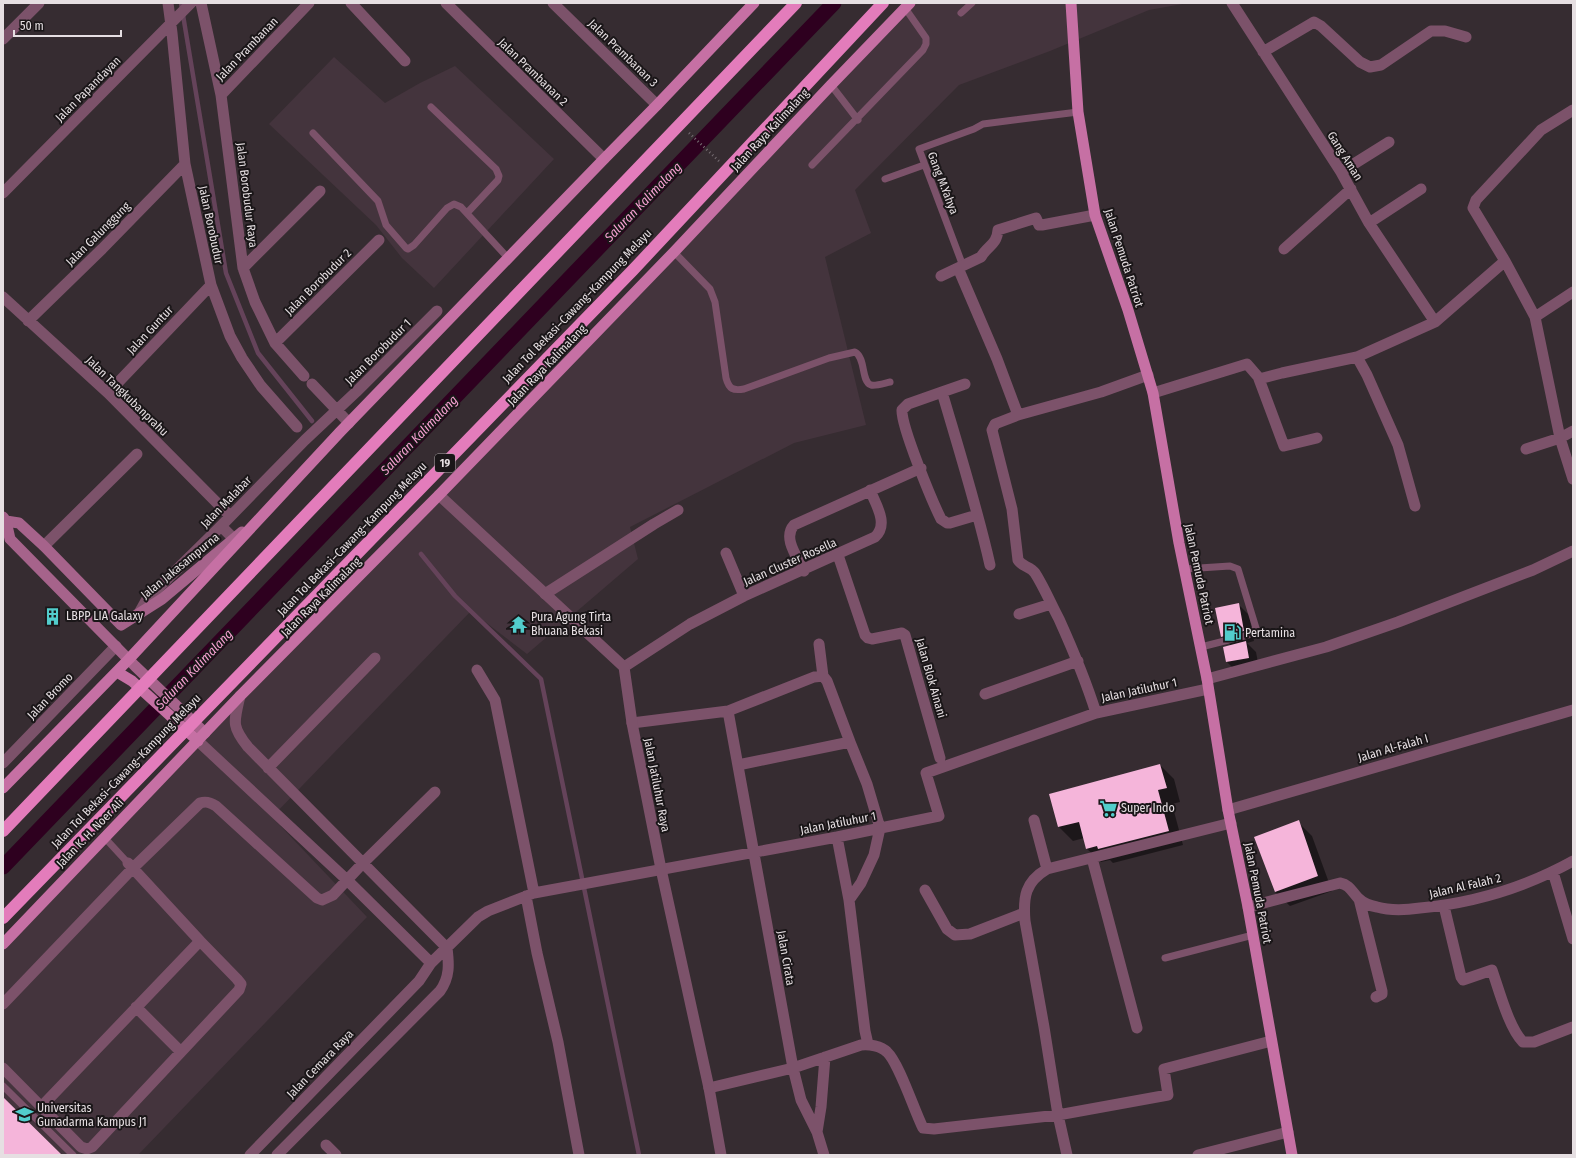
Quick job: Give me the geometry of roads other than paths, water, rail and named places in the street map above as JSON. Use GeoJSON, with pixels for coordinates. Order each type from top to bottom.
{"type":"FeatureCollection","features":[{"type":"Feature","properties":{"kind":"highway"},"geometry":{"type":"LineString","coordinates":[[3,831],[796,3]]}},
{"type":"Feature","properties":{"kind":"highway","name":"Jalan Tol Bekasi–Cawang–Kampung Melayu"},"geometry":{"type":"LineString","coordinates":[[3,918],[633,270],[883,3]]}},
{"type":"Feature","properties":{"kind":"main road"},"geometry":{"type":"LineString","coordinates":[[3,788],[117,672],[349,423],[657,106],[754,3]]}},
{"type":"Feature","properties":{"kind":"main road","name":"Jalan Pemuda Patriot"},"geometry":{"type":"LineString","coordinates":[[1070,3],[1078,112],[1095,215],[1128,310],[1153,393],[1184,569],[1208,684],[1228,810],[1248,907],[1292,1155]]}},
{"type":"Feature","properties":{"kind":"main road","name":"Jalan Raya Kalimalang"},"geometry":{"type":"LineString","coordinates":[[201,737],[439,495],[674,252],[831,85],[908,6]]}},
{"type":"Feature","properties":{"kind":"main road","name":"Jalan Jakasampurna"},"geometry":{"type":"LineString","coordinates":[[201,737],[182,720],[151,682],[129,659],[10,539],[5,519],[19,523],[44,546],[121,625],[162,599],[262,515]]}},
{"type":"Feature","properties":{"kind":"main road"},"geometry":{"type":"LineString","coordinates":[[117,672],[132,681],[182,720]]}},
{"type":"Feature","properties":{"kind":"main road","name":"Jalan K. H. Noer Ali"},"geometry":{"type":"LineString","coordinates":[[3,944],[201,737]]}},
{"type":"Feature","properties":{"kind":"street"},"geometry":{"type":"LineString","coordinates":[[3,39],[39,3]]}},
{"type":"Feature","properties":{"kind":"street","name":"Jalan Borobudur"},"geometry":{"type":"LineString","coordinates":[[168,3],[174,20],[185,164],[211,285],[230,336],[242,358],[261,386],[297,427]]}},
{"type":"Feature","properties":{"kind":"street","name":"Jalan Papandayan"},"geometry":{"type":"LineString","coordinates":[[3,193],[191,3]]}},
{"type":"Feature","properties":{"kind":"street","name":"Jalan Borobudur Raya"},"geometry":{"type":"LineString","coordinates":[[201,3],[221,95],[243,268],[255,302],[275,343],[304,376]]}},
{"type":"Feature","properties":{"kind":"street","name":"Jalan Prambanan"},"geometry":{"type":"LineString","coordinates":[[221,95],[309,3]]}},
{"type":"Feature","properties":{"kind":"street"},"geometry":{"type":"LineString","coordinates":[[351,3],[405,61]]}},
{"type":"Feature","properties":{"kind":"street","name":"Jalan Prambanan 2"},"geometry":{"type":"LineString","coordinates":[[446,3],[604,159]]}},
{"type":"Feature","properties":{"kind":"street","name":"Jalan Prambanan 3"},"geometry":{"type":"LineString","coordinates":[[553,3],[657,106]]}},
{"type":"Feature","properties":{"kind":"street","name":"Gang Aman"},"geometry":{"type":"LineString","coordinates":[[1232,3],[1342,172],[1369,223],[1435,322]]}},
{"type":"Feature","properties":{"kind":"street"},"geometry":{"type":"LineString","coordinates":[[1263,52],[1314,22],[1322,26],[1360,62],[1370,67],[1381,65],[1430,31],[1454,33],[1466,37]]}},
{"type":"Feature","properties":{"kind":"street"},"geometry":{"type":"LineString","coordinates":[[1573,110],[1541,130],[1474,202],[1473,211],[1505,261],[1535,317],[1560,438],[1573,480]]}},
{"type":"Feature","properties":{"kind":"street"},"geometry":{"type":"LineString","coordinates":[[1342,172],[1389,142]]}},
{"type":"Feature","properties":{"kind":"street","name":"Jalan Galunggung"},"geometry":{"type":"LineString","coordinates":[[28,321],[102,249],[185,164]]}},
{"type":"Feature","properties":{"kind":"street"},"geometry":{"type":"LineString","coordinates":[[1284,249],[1351,189]]}},
{"type":"Feature","properties":{"kind":"street"},"geometry":{"type":"LineString","coordinates":[[1369,223],[1421,189]]}},
{"type":"Feature","properties":{"kind":"street"},"geometry":{"type":"LineString","coordinates":[[243,268],[320,191]]}},
{"type":"Feature","properties":{"kind":"street"},"geometry":{"type":"LineString","coordinates":[[941,276],[981,257],[984,251],[995,242],[998,230],[1036,218],[1039,225],[1042,226],[1095,215]]}},
{"type":"Feature","properties":{"kind":"street","name":"Jalan Borobudur 2"},"geometry":{"type":"LineString","coordinates":[[275,343],[379,240]]}},
{"type":"Feature","properties":{"kind":"street"},"geometry":{"type":"LineString","coordinates":[[1260,379],[1357,357],[1435,322],[1505,261]]}},
{"type":"Feature","properties":{"kind":"street"},"geometry":{"type":"LineString","coordinates":[[960,267],[1018,415]]}},
{"type":"Feature","properties":{"kind":"street","name":"Jalan Guntur"},"geometry":{"type":"LineString","coordinates":[[108,393],[211,285]]}},
{"type":"Feature","properties":{"kind":"street"},"geometry":{"type":"LineString","coordinates":[[1535,317],[1573,292]]}},
{"type":"Feature","properties":{"kind":"street","name":"Jalan Tangkubanprahu"},"geometry":{"type":"LineString","coordinates":[[3,297],[108,393],[230,516]]}},
{"type":"Feature","properties":{"kind":"street","name":"Jalan Borobudur 1"},"geometry":{"type":"LineString","coordinates":[[336,411],[437,311]]}},
{"type":"Feature","properties":{"kind":"street"},"geometry":{"type":"LineString","coordinates":[[1357,357],[1367,375],[1398,445],[1415,506]]}},
{"type":"Feature","properties":{"kind":"street"},"geometry":{"type":"LineString","coordinates":[[1153,393],[1247,364],[1260,379],[1284,446],[1317,438]]}},
{"type":"Feature","properties":{"kind":"street"},"geometry":{"type":"LineString","coordinates":[[1096,713],[1078,661],[1051,604],[1034,571],[1022,565],[1018,560],[1012,509],[992,430],[995,424],[1018,415],[1101,392],[1148,375]]}},
{"type":"Feature","properties":{"kind":"street"},"geometry":{"type":"LineString","coordinates":[[312,384],[349,423]]}},
{"type":"Feature","properties":{"kind":"street"},"geometry":{"type":"LineString","coordinates":[[965,384],[908,404],[902,410],[902,414],[938,513],[943,521],[950,523],[977,516]]}},
{"type":"Feature","properties":{"kind":"street"},"geometry":{"type":"LineString","coordinates":[[942,392],[990,565]]}},
{"type":"Feature","properties":{"kind":"street","name":"Jalan Malabar"},"geometry":{"type":"LineString","coordinates":[[138,615],[147,599],[221,526],[304,440],[336,411]]}},
{"type":"Feature","properties":{"kind":"street"},"geometry":{"type":"LineString","coordinates":[[1526,449],[1560,438],[1573,431]]}},
{"type":"Feature","properties":{"kind":"street"},"geometry":{"type":"LineString","coordinates":[[44,546],[137,454]]}},
{"type":"Feature","properties":{"kind":"street"},"geometry":{"type":"LineString","coordinates":[[804,571],[789,538],[791,529],[794,525],[921,468]]}},
{"type":"Feature","properties":{"kind":"street","name":"Jalan Cluster Rosella"},"geometry":{"type":"LineString","coordinates":[[624,667],[671,635],[744,596],[804,571],[875,537],[881,531],[881,518],[870,490]]}},
{"type":"Feature","properties":{"kind":"street"},"geometry":{"type":"LineString","coordinates":[[439,495],[624,667]]}},
{"type":"Feature","properties":{"kind":"street"},"geometry":{"type":"LineString","coordinates":[[545,594],[678,510]]}},
{"type":"Feature","properties":{"kind":"street"},"geometry":{"type":"LineString","coordinates":[[221,526],[234,539]]}},
{"type":"Feature","properties":{"kind":"street","name":"Jalan Jatiluhur 1"},"geometry":{"type":"LineString","coordinates":[[431,964],[483,914],[530,894],[837,837],[939,816],[926,773],[1096,713],[1208,684],[1326,647],[1398,622],[1533,570],[1573,551]]}},
{"type":"Feature","properties":{"kind":"street"},"geometry":{"type":"LineString","coordinates":[[726,553],[744,596]]}},
{"type":"Feature","properties":{"kind":"street","name":"Jalan Blok Ainani"},"geometry":{"type":"LineString","coordinates":[[838,555],[865,635],[872,639],[902,633],[905,635],[940,758]]}},
{"type":"Feature","properties":{"kind":"street"},"geometry":{"type":"LineString","coordinates":[[1019,614],[1051,604]]}},
{"type":"Feature","properties":{"kind":"street"},"geometry":{"type":"LineString","coordinates":[[819,644],[823,676],[827,681],[867,784],[880,828],[874,855],[861,883],[849,900]]}},
{"type":"Feature","properties":{"kind":"street","name":"Jalan Bromo"},"geometry":{"type":"LineString","coordinates":[[3,762],[116,646]]}},
{"type":"Feature","properties":{"kind":"street"},"geometry":{"type":"LineString","coordinates":[[268,768],[375,658]]}},
{"type":"Feature","properties":{"kind":"street"},"geometry":{"type":"LineString","coordinates":[[985,694],[1078,661]]}},
{"type":"Feature","properties":{"kind":"street","name":"Jalan Jatiluhur Raya"},"geometry":{"type":"LineString","coordinates":[[624,667],[632,723],[661,869],[709,1088],[721,1155]]}},
{"type":"Feature","properties":{"kind":"street"},"geometry":{"type":"LineString","coordinates":[[476,670],[495,700],[530,894],[537,953],[558,1042],[579,1155]]}},
{"type":"Feature","properties":{"kind":"street"},"geometry":{"type":"LineString","coordinates":[[632,723],[728,711],[814,677],[823,676]]}},
{"type":"Feature","properties":{"kind":"street"},"geometry":{"type":"LineString","coordinates":[[240,696],[234,722],[237,732],[248,747],[362,864],[447,948],[449,967],[445,984],[427,1005],[277,1155]]}},
{"type":"Feature","properties":{"kind":"street","name":"Jalan Cirata"},"geometry":{"type":"LineString","coordinates":[[728,711],[793,1068],[801,1100],[817,1132],[824,1155]]}},
{"type":"Feature","properties":{"kind":"street","name":"Jalan Al-Falah I"},"geometry":{"type":"LineString","coordinates":[[1228,810],[1569,711]]}},
{"type":"Feature","properties":{"kind":"street"},"geometry":{"type":"LineString","coordinates":[[201,737],[431,964]]}},
{"type":"Feature","properties":{"kind":"street"},"geometry":{"type":"LineString","coordinates":[[738,765],[850,742]]}},
{"type":"Feature","properties":{"kind":"street"},"geometry":{"type":"LineString","coordinates":[[3,1004],[131,866],[200,803],[211,803],[216,806],[317,898],[322,900],[333,896],[362,864],[435,792]]}},
{"type":"Feature","properties":{"kind":"street"},"geometry":{"type":"LineString","coordinates":[[1034,820],[1047,869]]}},
{"type":"Feature","properties":{"kind":"street"},"geometry":{"type":"LineString","coordinates":[[1067,1155],[1058,1115],[1024,913],[1027,890],[1031,881],[1047,869],[1231,823]]}},
{"type":"Feature","properties":{"kind":"street"},"geometry":{"type":"LineString","coordinates":[[837,837],[849,900],[865,1031],[868,1044]]}},
{"type":"Feature","properties":{"kind":"street"},"geometry":{"type":"LineString","coordinates":[[1092,858],[1137,1028]]}},
{"type":"Feature","properties":{"kind":"street","name":"Jalan Al Falah 2"},"geometry":{"type":"LineString","coordinates":[[1248,907],[1340,883],[1350,887],[1359,899],[1377,907],[1390,910],[1444,906],[1512,888],[1553,872],[1573,861]]}},
{"type":"Feature","properties":{"kind":"street"},"geometry":{"type":"LineString","coordinates":[[3,1068],[81,1147],[87,1149],[92,1147],[240,988],[241,984],[237,979],[131,866]]}},
{"type":"Feature","properties":{"kind":"street"},"geometry":{"type":"LineString","coordinates":[[1553,872],[1573,939]]}},
{"type":"Feature","properties":{"kind":"street"},"geometry":{"type":"LineString","coordinates":[[924,890],[947,929],[954,935],[970,934],[1024,913]]}},
{"type":"Feature","properties":{"kind":"street"},"geometry":{"type":"LineString","coordinates":[[1359,899],[1382,992],[1382,994],[1376,997]]}},
{"type":"Feature","properties":{"kind":"street"},"geometry":{"type":"LineString","coordinates":[[1444,906],[1461,977],[1464,980],[1492,970],[1512,1026],[1523,1042],[1534,1042],[1573,1027]]}},
{"type":"Feature","properties":{"kind":"street"},"geometry":{"type":"LineString","coordinates":[[42,1106],[200,941]]}},
{"type":"Feature","properties":{"kind":"street","name":"Jalan Cemara Raya"},"geometry":{"type":"LineString","coordinates":[[250,1155],[409,992],[431,964]]}},
{"type":"Feature","properties":{"kind":"street"},"geometry":{"type":"LineString","coordinates":[[136,1008],[182,1052]]}},
{"type":"Feature","properties":{"kind":"street"},"geometry":{"type":"LineString","coordinates":[[709,1088],[793,1068],[868,1044],[888,1052],[923,1128],[934,1129],[1058,1115],[1168,1095],[1164,1069],[1271,1041]]}},
{"type":"Feature","properties":{"kind":"street"},"geometry":{"type":"LineString","coordinates":[[817,1132],[821,1107],[825,1057]]}},
{"type":"Feature","properties":{"kind":"street"},"geometry":{"type":"LineString","coordinates":[[293,1110],[307,1124]]}},
{"type":"Feature","properties":{"kind":"street"},"geometry":{"type":"LineString","coordinates":[[1198,1155],[1288,1132]]}},
{"type":"Feature","properties":{"kind":"street"},"geometry":{"type":"LineString","coordinates":[[326,1145],[336,1155]]}},
{"type":"Feature","properties":{"kind":"lane"},"geometry":{"type":"LineString","coordinates":[[961,13],[972,3]]}},
{"type":"Feature","properties":{"kind":"lane"},"geometry":{"type":"LineString","coordinates":[[812,166],[858,120],[923,50],[926,44],[926,38],[908,6]]}},
{"type":"Feature","properties":{"kind":"lane"},"geometry":{"type":"LineString","coordinates":[[831,85],[858,120]]}},
{"type":"Feature","properties":{"kind":"lane"},"geometry":{"type":"LineString","coordinates":[[431,108],[496,169],[498,173],[498,180],[467,213]]}},
{"type":"Feature","properties":{"kind":"lane","name":"Gang M.Yahya"},"geometry":{"type":"LineString","coordinates":[[960,267],[918,149],[974,129],[983,124],[1078,112]]}},
{"type":"Feature","properties":{"kind":"lane"},"geometry":{"type":"LineString","coordinates":[[313,133],[378,201],[386,225],[406,248],[408,249],[414,245],[451,205],[458,204],[508,259]]}},
{"type":"Feature","properties":{"kind":"lane"},"geometry":{"type":"LineString","coordinates":[[885,179],[924,165]]}},
{"type":"Feature","properties":{"kind":"lane"},"geometry":{"type":"LineString","coordinates":[[674,252],[710,289],[715,302],[726,378],[728,385],[732,389],[736,391],[744,389],[829,358],[855,352],[860,357],[867,382],[870,385],[890,382]]}},
{"type":"Feature","properties":{"kind":"lane"},"geometry":{"type":"LineString","coordinates":[[1184,569],[1230,566],[1238,569],[1256,628],[1248,635],[1201,646]]}},
{"type":"Feature","properties":{"kind":"lane"},"geometry":{"type":"LineString","coordinates":[[104,837],[131,866]]}},
{"type":"Feature","properties":{"kind":"lane"},"geometry":{"type":"LineString","coordinates":[[1165,958],[1253,935]]}},
{"type":"Feature","properties":{"kind":"lane"},"geometry":{"type":"LineString","coordinates":[[3,1086],[73,1155]]}},
{"type":"Feature","properties":{"kind":"waterway"},"geometry":{"type":"LineString","coordinates":[[181,3],[226,273],[258,353],[312,421]]}},
{"type":"Feature","properties":{"kind":"waterway","name":"Saluran Kalimalang"},"geometry":{"type":"LineString","coordinates":[[3,867],[834,3]]}},
{"type":"Feature","properties":{"kind":"waterway"},"geometry":{"type":"LineString","coordinates":[[421,554],[455,596],[541,679],[639,1155]]}},
{"type":"Feature","properties":{"kind":"place","name":"LBPP LIA Galaxy"},"geometry":{"type":"Point","coordinates":[53,616]}},
{"type":"Feature","properties":{"kind":"place","name":"Pura Agung Tirta Bhuana Bekasi"},"geometry":{"type":"Point","coordinates":[518,624]}},
{"type":"Feature","properties":{"kind":"place","name":"Pertamina"},"geometry":{"type":"Point","coordinates":[1232,633]}},
{"type":"Feature","properties":{"kind":"place","name":"Super Indo"},"geometry":{"type":"Point","coordinates":[1108,808]}},
{"type":"Feature","properties":{"kind":"place","name":"Universitas Gunadarma Kampus J1"},"geometry":{"type":"Point","coordinates":[24,1115]}}]}
